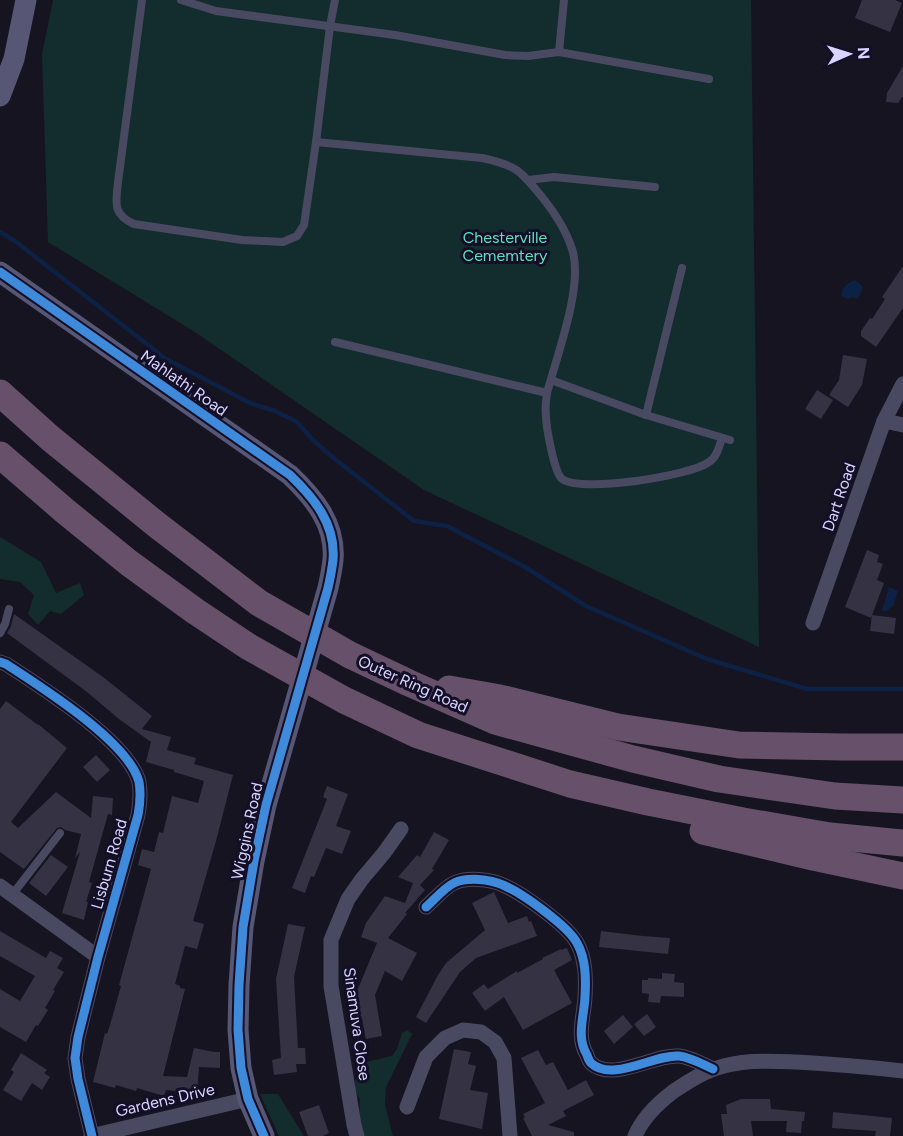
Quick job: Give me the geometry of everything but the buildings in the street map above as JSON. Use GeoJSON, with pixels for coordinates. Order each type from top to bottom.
{"type":"FeatureCollection","features":[{"type":"Feature","properties":{"kind":"highway","name":"Outer Ring Road"},"geometry":{"type":"LineString","coordinates":[[0,393],[50,438],[157,525],[259,603],[350,655],[409,683],[495,721],[633,759],[729,780],[835,796],[903,800]]}},
{"type":"Feature","properties":{"kind":"highway"},"geometry":{"type":"LineString","coordinates":[[0,455],[129,563],[195,611],[249,647],[344,700],[418,735],[570,784],[648,802],[830,836],[903,843]]}},
{"type":"Feature","properties":{"kind":"highway"},"geometry":{"type":"LineString","coordinates":[[409,683],[500,698],[618,728],[739,745],[903,747]]}},
{"type":"Feature","properties":{"kind":"highway"},"geometry":{"type":"LineString","coordinates":[[570,784],[645,817],[903,876]]}},
{"type":"Feature","properties":{"kind":"street"},"geometry":{"type":"LineString","coordinates":[[0,96],[14,59],[29,1]]}},
{"type":"Feature","properties":{"kind":"street","name":"Mahlathi Road"},"geometry":{"type":"LineString","coordinates":[[0,272],[290,475],[309,493],[324,516],[332,535]]}},
{"type":"Feature","properties":{"kind":"street","name":"Dart Road"},"geometry":{"type":"LineString","coordinates":[[813,623],[884,421],[903,384]]}},
{"type":"Feature","properties":{"kind":"street"},"geometry":{"type":"LineString","coordinates":[[884,421],[903,425]]}},
{"type":"Feature","properties":{"kind":"street","name":"Wiggins Road"},"geometry":{"type":"LineString","coordinates":[[264,1136],[248,1099],[241,1068],[238,985],[243,927],[266,805],[328,588],[333,559],[332,535]]}},
{"type":"Feature","properties":{"kind":"street","name":"Lisburn Road"},"geometry":{"type":"LineString","coordinates":[[0,662],[54,696],[98,730],[127,759],[139,782],[138,815],[98,957],[75,1058],[91,1136]]}},
{"type":"Feature","properties":{"kind":"street","name":"Sinamuva Close"},"geometry":{"type":"LineString","coordinates":[[357,1136],[331,986],[331,940],[348,899],[384,854],[400,829]]}},
{"type":"Feature","properties":{"kind":"street"},"geometry":{"type":"LineString","coordinates":[[426,907],[453,883],[482,880],[502,884],[563,926],[577,942],[583,957],[585,973],[585,998],[580,1030],[584,1050],[591,1063],[600,1068],[621,1070],[663,1058],[679,1056],[713,1069]]}},
{"type":"Feature","properties":{"kind":"street"},"geometry":{"type":"LineString","coordinates":[[4,891],[98,957]]}},
{"type":"Feature","properties":{"kind":"street"},"geometry":{"type":"LineString","coordinates":[[407,1107],[426,1057],[445,1038],[463,1030],[481,1032],[495,1042],[504,1058],[510,1136]]}},
{"type":"Feature","properties":{"kind":"street"},"geometry":{"type":"LineString","coordinates":[[635,1136],[658,1103],[682,1086],[713,1069],[756,1061],[837,1064],[903,1071]]}},
{"type":"Feature","properties":{"kind":"street","name":"Gardens Drive"},"geometry":{"type":"LineString","coordinates":[[91,1136],[248,1099]]}},
{"type":"Feature","properties":{"kind":"lane"},"geometry":{"type":"LineString","coordinates":[[142,0],[118,182],[117,210],[120,216],[134,224],[242,240],[283,242],[292,239],[304,225],[335,0]]}},
{"type":"Feature","properties":{"kind":"lane"},"geometry":{"type":"LineString","coordinates":[[181,0],[216,11],[395,35],[505,55],[528,56],[559,52],[709,79]]}},
{"type":"Feature","properties":{"kind":"lane"},"geometry":{"type":"LineString","coordinates":[[559,52],[564,0]]}},
{"type":"Feature","properties":{"kind":"lane"},"geometry":{"type":"LineString","coordinates":[[316,142],[503,162],[519,171],[550,207],[572,250],[575,275],[573,297],[550,380],[547,393],[546,417],[555,466],[563,480],[581,484],[632,482],[661,478],[707,464],[726,439],[646,415],[550,380]]}},
{"type":"Feature","properties":{"kind":"lane"},"geometry":{"type":"LineString","coordinates":[[528,180],[554,177],[655,187]]}},
{"type":"Feature","properties":{"kind":"lane"},"geometry":{"type":"LineString","coordinates":[[646,415],[682,268]]}},
{"type":"Feature","properties":{"kind":"lane"},"geometry":{"type":"LineString","coordinates":[[336,342],[547,393]]}},
{"type":"Feature","properties":{"kind":"lane"},"geometry":{"type":"LineString","coordinates":[[0,633],[9,609]]}},
{"type":"Feature","properties":{"kind":"lane"},"geometry":{"type":"LineString","coordinates":[[4,891],[60,834]]}},
{"type":"Feature","properties":{"kind":"green space","name":"Chesterville Cememtery"},"geometry":{"type":"Polygon","coordinates":[[[53,0],[751,0],[759,647],[424,490],[195,332],[48,242],[42,54],[53,0]]]}},
{"type":"Feature","properties":{"kind":"green space"},"geometry":{"type":"Polygon","coordinates":[[[0,537],[41,562],[56,593],[80,583],[84,595],[61,614],[50,611],[38,625],[28,614],[34,595],[20,582],[0,579],[0,537]]]}},
{"type":"Feature","properties":{"kind":"green space"},"geometry":{"type":"Polygon","coordinates":[[[407,1030],[412,1034],[386,1087],[385,1105],[393,1136],[363,1136],[359,1120],[360,1099],[355,1089],[357,1076],[366,1062],[392,1056],[402,1033],[407,1030]]]}},
{"type":"Feature","properties":{"kind":"green space"},"geometry":{"type":"Polygon","coordinates":[[[260,1094],[278,1094],[304,1136],[279,1136],[260,1094]]]}},
{"type":"Feature","properties":{"kind":"water"},"geometry":{"type":"Polygon","coordinates":[[[854,280],[863,287],[856,299],[854,297],[847,299],[842,296],[842,290],[854,280]]]}},
{"type":"Feature","properties":{"kind":"water"},"geometry":{"type":"Polygon","coordinates":[[[889,587],[898,591],[893,606],[885,612],[882,610],[889,587]]]}},
{"type":"Feature","properties":{"kind":"waterway"},"geometry":{"type":"LineString","coordinates":[[0,232],[15,241],[166,359],[250,403],[275,411],[297,422],[331,456],[414,521],[447,526],[525,567],[586,606],[707,659],[807,689],[903,689]]}},
{"type":"Feature","properties":{"kind":"cycle path"},"geometry":{"type":"LineString","coordinates":[[0,272],[290,475],[322,513],[331,535],[333,560],[328,588],[266,805],[243,927],[238,1030],[241,1068],[248,1099],[264,1136]]}},
{"type":"Feature","properties":{"kind":"cycle path"},"geometry":{"type":"LineString","coordinates":[[0,662],[61,701],[102,733],[132,766],[139,782],[138,815],[98,957],[75,1058],[92,1136]]}},
{"type":"Feature","properties":{"kind":"cycle path"},"geometry":{"type":"LineString","coordinates":[[426,907],[447,887],[459,881],[485,880],[511,889],[555,919],[572,936],[580,949],[584,962],[585,983],[582,1041],[591,1063],[610,1070],[679,1056],[692,1059],[713,1069]]}}]}
